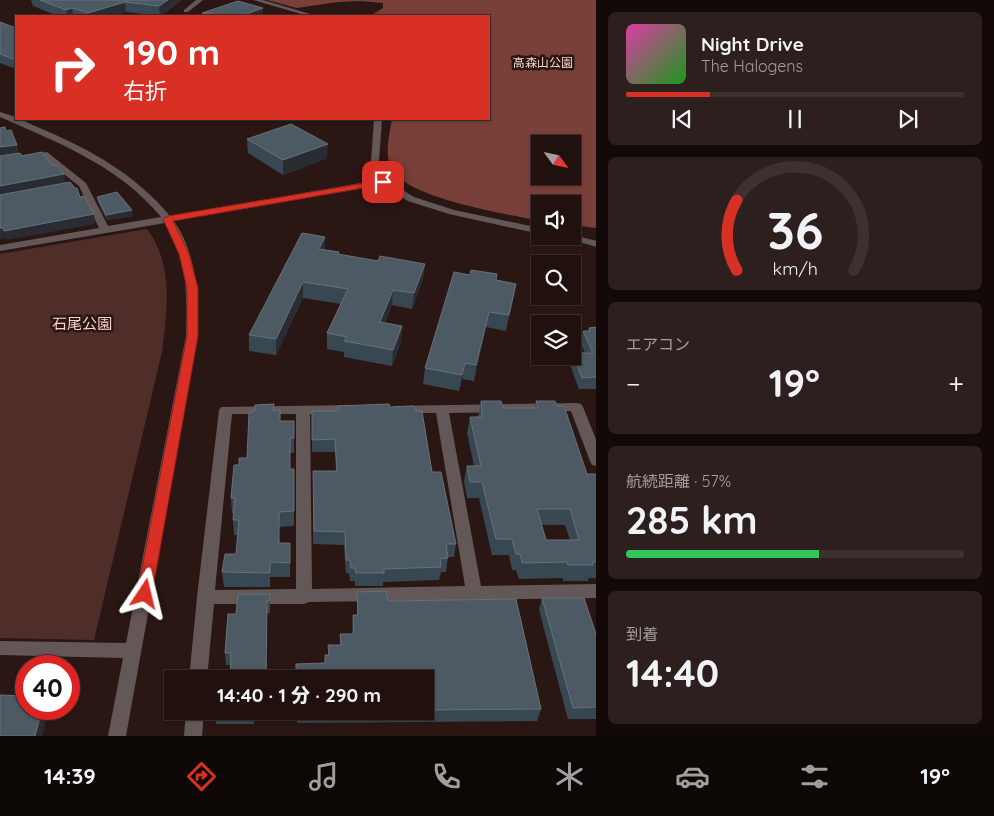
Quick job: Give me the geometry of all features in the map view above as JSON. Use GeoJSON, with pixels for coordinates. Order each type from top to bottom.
{"type":"FeatureCollection","features":[{"type":"Feature","properties":{"kind":"street"},"geometry":{"type":"LineString","coordinates":[[186,11],[200,0]]}},
{"type":"Feature","properties":{"kind":"street"},"geometry":{"type":"LineString","coordinates":[[256,0],[310,15]]}},
{"type":"Feature","properties":{"kind":"street"},"geometry":{"type":"LineString","coordinates":[[0,114],[88,153],[124,176],[146,195],[168,219],[184,254],[192,288],[192,336],[117,736]]}},
{"type":"Feature","properties":{"kind":"street"},"geometry":{"type":"LineString","coordinates":[[378,120],[375,161],[383,182],[419,202],[452,212],[531,229]]}},
{"type":"Feature","properties":{"kind":"street"},"geometry":{"type":"LineString","coordinates":[[0,161],[44,154],[78,186],[106,230]]}},
{"type":"Feature","properties":{"kind":"street"},"geometry":{"type":"LineString","coordinates":[[0,248],[383,182]]}},
{"type":"Feature","properties":{"kind":"street"},"geometry":{"type":"LineString","coordinates":[[581,240],[596,244]]}},
{"type":"Feature","properties":{"kind":"street"},"geometry":{"type":"LineString","coordinates":[[199,670],[226,410],[576,407],[596,461]]}},
{"type":"Feature","properties":{"kind":"street"},"geometry":{"type":"LineString","coordinates":[[442,409],[474,594]]}},
{"type":"Feature","properties":{"kind":"street"},"geometry":{"type":"LineString","coordinates":[[303,410],[304,597]]}},
{"type":"Feature","properties":{"kind":"street"},"geometry":{"type":"LineString","coordinates":[[205,597],[304,597],[596,591]]}},
{"type":"Feature","properties":{"kind":"street"},"geometry":{"type":"LineString","coordinates":[[0,648],[134,651]]}},
{"type":"Feature","properties":{"kind":"street"},"geometry":{"type":"LineString","coordinates":[[193,736],[194,720]]}},
{"type":"Feature","properties":{"kind":"green space","name":"高森山公園"},"geometry":{"type":"Polygon","coordinates":[[[267,0],[596,0],[596,228],[581,226],[581,195],[531,195],[531,219],[458,203],[416,188],[401,179],[391,168],[388,157],[392,120],[490,120],[490,15],[372,15],[383,8],[383,3],[359,1],[297,8],[267,0]]]}},
{"type":"Feature","properties":{"kind":"green space","name":"石尾公園"},"geometry":{"type":"Polygon","coordinates":[[[147,229],[156,243],[165,273],[166,321],[162,352],[94,640],[0,638],[0,254],[147,229]]]}},
{"type":"Feature","properties":{"kind":"building"},"geometry":{"type":"Polygon","coordinates":[[[40,0],[168,0],[159,6],[125,2],[88,13],[72,8],[66,10],[40,0]]]}},
{"type":"Feature","properties":{"kind":"building"},"geometry":{"type":"Polygon","coordinates":[[[238,1],[263,8],[244,15],[202,13],[238,1]]]}},
{"type":"Feature","properties":{"kind":"building"},"geometry":{"type":"Polygon","coordinates":[[[0,22],[15,28],[15,60],[0,54],[0,22]]]}},
{"type":"Feature","properties":{"kind":"building"},"geometry":{"type":"Polygon","coordinates":[[[291,124],[328,144],[283,160],[247,139],[291,124]]]}},
{"type":"Feature","properties":{"kind":"building"},"geometry":{"type":"Polygon","coordinates":[[[5,127],[6,131],[11,130],[17,145],[0,147],[0,128],[5,127]]]}},
{"type":"Feature","properties":{"kind":"building"},"geometry":{"type":"Polygon","coordinates":[[[42,152],[52,165],[57,165],[64,174],[0,186],[0,156],[20,153],[22,156],[42,152]]]}},
{"type":"Feature","properties":{"kind":"building"},"geometry":{"type":"Polygon","coordinates":[[[70,182],[77,188],[80,197],[84,196],[94,214],[4,231],[3,228],[0,228],[0,195],[70,182]]]}},
{"type":"Feature","properties":{"kind":"building"},"geometry":{"type":"Polygon","coordinates":[[[117,192],[132,210],[106,215],[97,197],[117,192]]]}},
{"type":"Feature","properties":{"kind":"building"},"geometry":{"type":"Polygon","coordinates":[[[302,233],[325,237],[319,249],[339,252],[338,254],[378,261],[380,256],[425,264],[414,293],[393,290],[380,322],[402,326],[393,350],[344,341],[347,337],[327,333],[348,289],[303,282],[276,339],[249,335],[302,233]]]}},
{"type":"Feature","properties":{"kind":"building"},"geometry":{"type":"Polygon","coordinates":[[[471,270],[497,274],[496,280],[516,284],[509,315],[489,312],[476,365],[465,363],[462,375],[425,368],[454,272],[470,275],[471,270]]]}},
{"type":"Feature","properties":{"kind":"building"},"geometry":{"type":"Polygon","coordinates":[[[596,327],[596,377],[582,378],[577,365],[581,365],[581,353],[593,353],[583,331],[590,331],[589,328],[596,327]]]}},
{"type":"Feature","properties":{"kind":"building"},"geometry":{"type":"Polygon","coordinates":[[[481,401],[501,401],[503,408],[538,408],[536,401],[555,401],[557,406],[564,406],[587,474],[596,474],[596,562],[592,562],[593,565],[568,565],[567,562],[522,563],[520,554],[516,554],[512,539],[496,539],[482,482],[470,482],[467,466],[481,466],[470,417],[482,417],[481,401]],[[537,509],[546,540],[579,540],[570,509],[537,509]]]}},
{"type":"Feature","properties":{"kind":"building"},"geometry":{"type":"Polygon","coordinates":[[[274,404],[273,410],[280,410],[280,421],[294,421],[294,438],[290,438],[290,469],[294,469],[294,511],[279,512],[279,543],[290,543],[290,563],[270,562],[270,573],[222,572],[225,554],[236,554],[239,520],[233,520],[235,498],[231,498],[234,465],[239,465],[239,458],[247,458],[249,413],[255,411],[255,405],[274,404]]]}},
{"type":"Feature","properties":{"kind":"building"},"geometry":{"type":"Polygon","coordinates":[[[389,404],[390,407],[414,406],[415,411],[422,411],[432,472],[441,472],[456,544],[446,544],[448,558],[440,559],[441,567],[384,569],[384,573],[356,573],[355,568],[351,568],[350,560],[346,560],[345,532],[314,531],[313,471],[337,471],[335,439],[312,440],[312,411],[336,411],[339,410],[338,406],[389,404]]]}},
{"type":"Feature","properties":{"kind":"building"},"geometry":{"type":"Polygon","coordinates":[[[386,591],[388,601],[516,599],[541,709],[434,710],[434,670],[296,670],[296,664],[325,663],[325,655],[329,655],[328,645],[341,645],[340,634],[354,634],[353,615],[358,615],[357,592],[386,591]]]}},
{"type":"Feature","properties":{"kind":"building"},"geometry":{"type":"Polygon","coordinates":[[[238,594],[270,594],[270,600],[267,601],[266,670],[230,670],[231,653],[225,653],[228,614],[236,614],[238,594]]]}},
{"type":"Feature","properties":{"kind":"building"},"geometry":{"type":"Polygon","coordinates":[[[542,598],[584,598],[596,634],[596,707],[573,708],[542,598]]]}},
{"type":"Feature","properties":{"kind":"building"},"geometry":{"type":"Polygon","coordinates":[[[0,695],[15,696],[15,720],[39,720],[35,736],[0,736],[0,695]]]}},
{"type":"Feature","properties":{"kind":"route"},"geometry":{"type":"LineString","coordinates":[[145,594],[192,336],[192,288],[184,254],[168,219],[383,182]]}}]}
